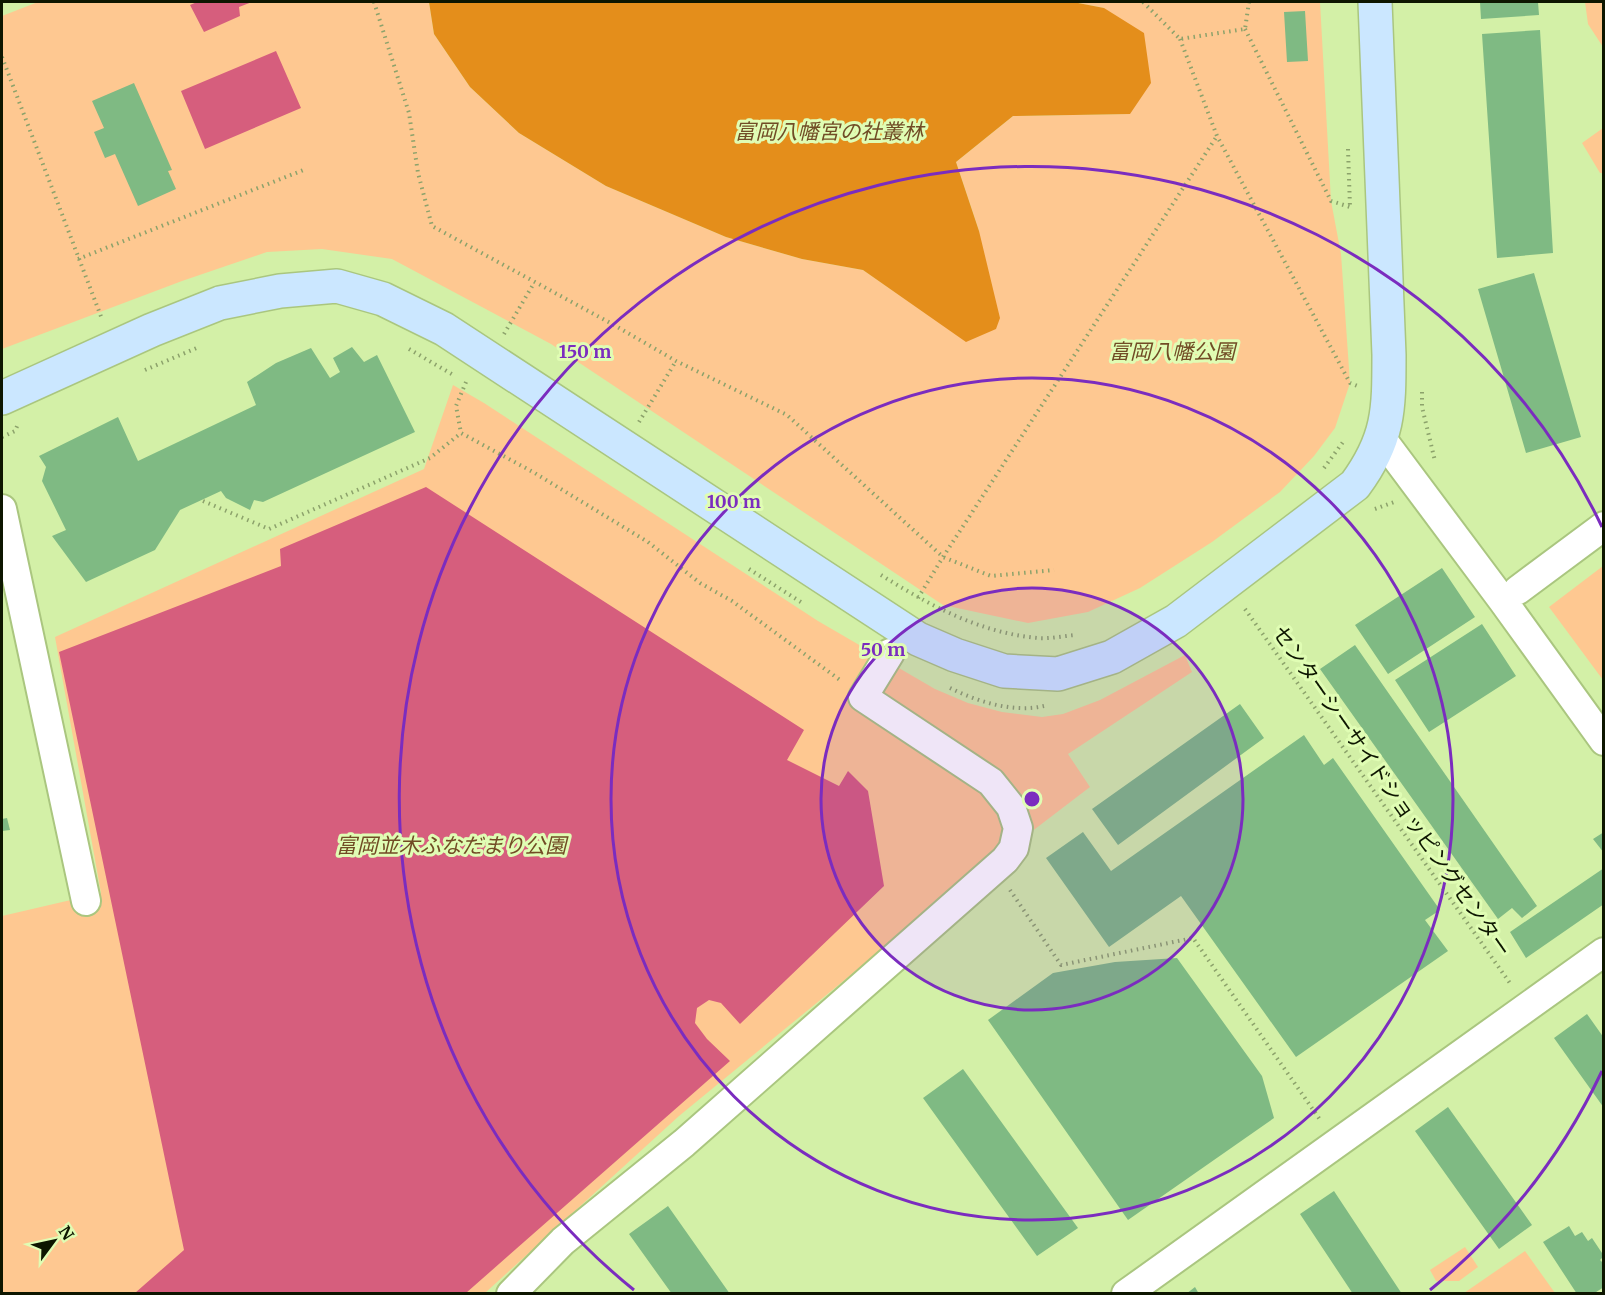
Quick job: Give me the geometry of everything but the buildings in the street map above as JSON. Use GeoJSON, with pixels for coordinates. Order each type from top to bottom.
{"type":"FeatureCollection","features":[{"type":"Feature","properties":{"kind":"street"},"geometry":{"type":"LineString","coordinates":[[10,410],[152,330],[220,303],[280,291],[337,286],[383,299],[444,329],[918,639],[955,655],[1004,671],[1058,674],[1112,657],[1176,621],[1355,484],[1369,467],[1382,440],[1389,399],[1389,355],[1374,2]]}},
{"type":"Feature","properties":{"kind":"street"},"geometry":{"type":"LineString","coordinates":[[1382,440],[1604,741]]}},
{"type":"Feature","properties":{"kind":"street"},"geometry":{"type":"LineString","coordinates":[[2,509],[86,901]]}},
{"type":"Feature","properties":{"kind":"street"},"geometry":{"type":"LineString","coordinates":[[1518,590],[1604,526]]}},
{"type":"Feature","properties":{"kind":"street"},"geometry":{"type":"LineString","coordinates":[[511,1293],[563,1241],[684,1143],[995,868],[1014,848],[1018,828],[1011,807],[991,782],[863,697],[890,653]]}},
{"type":"Feature","properties":{"kind":"street"},"geometry":{"type":"LineString","coordinates":[[1126,1293],[1604,952]]}},
{"type":"Feature","properties":{"kind":"path"},"geometry":{"type":"LineString","coordinates":[[374,2],[409,113],[418,173],[432,226],[676,361],[787,415],[943,557],[991,576],[1054,570]]}},
{"type":"Feature","properties":{"kind":"path"},"geometry":{"type":"LineString","coordinates":[[1143,2],[1180,39],[1217,136],[1350,383],[1363,389],[1364,382]]}},
{"type":"Feature","properties":{"kind":"path"},"geometry":{"type":"LineString","coordinates":[[1249,2],[1245,29],[1331,201],[1350,207]]}},
{"type":"Feature","properties":{"kind":"path"},"geometry":{"type":"LineString","coordinates":[[1180,39],[1245,29]]}},
{"type":"Feature","properties":{"kind":"path"},"geometry":{"type":"LineString","coordinates":[[2,57],[102,320]]}},
{"type":"Feature","properties":{"kind":"path"},"geometry":{"type":"LineString","coordinates":[[918,598],[1217,136]]}},
{"type":"Feature","properties":{"kind":"path"},"geometry":{"type":"LineString","coordinates":[[1350,142],[1348,151],[1351,215]]}},
{"type":"Feature","properties":{"kind":"path"},"geometry":{"type":"LineString","coordinates":[[78,259],[306,169]]}},
{"type":"Feature","properties":{"kind":"path"},"geometry":{"type":"LineString","coordinates":[[494,330],[503,336],[534,283]]}},
{"type":"Feature","properties":{"kind":"path"},"geometry":{"type":"LineString","coordinates":[[92,324],[112,316]]}},
{"type":"Feature","properties":{"kind":"path"},"geometry":{"type":"LineString","coordinates":[[136,373],[201,346]]}},
{"type":"Feature","properties":{"kind":"path"},"geometry":{"type":"LineString","coordinates":[[408,348],[476,389]]}},
{"type":"Feature","properties":{"kind":"path"},"geometry":{"type":"LineString","coordinates":[[639,422],[676,361]]}},
{"type":"Feature","properties":{"kind":"path"},"geometry":{"type":"LineString","coordinates":[[461,433],[456,406],[466,382]]}},
{"type":"Feature","properties":{"kind":"path"},"geometry":{"type":"LineString","coordinates":[[1366,516],[1375,509],[1410,495],[1437,470],[1422,407],[1421,390]]}},
{"type":"Feature","properties":{"kind":"path"},"geometry":{"type":"LineString","coordinates":[[2,437],[15,431],[10,410]]}},
{"type":"Feature","properties":{"kind":"path"},"geometry":{"type":"LineString","coordinates":[[629,416],[649,429]]}},
{"type":"Feature","properties":{"kind":"path"},"geometry":{"type":"LineString","coordinates":[[203,501],[268,529],[430,458],[461,433]]}},
{"type":"Feature","properties":{"kind":"path"},"geometry":{"type":"LineString","coordinates":[[461,433],[533,472],[648,542],[700,583],[732,601],[863,697]]}},
{"type":"Feature","properties":{"kind":"path"},"geometry":{"type":"LineString","coordinates":[[1320,473],[1348,435]]}},
{"type":"Feature","properties":{"kind":"path"},"geometry":{"type":"LineString","coordinates":[[741,563],[810,607]]}},
{"type":"Feature","properties":{"kind":"path"},"geometry":{"type":"LineString","coordinates":[[878,573],[918,598],[958,618],[998,631],[1040,638],[1084,634]]}},
{"type":"Feature","properties":{"kind":"path"},"geometry":{"type":"LineString","coordinates":[[1237,615],[1254,603]]}},
{"type":"Feature","properties":{"kind":"path","name":"センターシーサイドショッピングセンター"},"geometry":{"type":"LineString","coordinates":[[1245,609],[1514,989]]}},
{"type":"Feature","properties":{"kind":"path"},"geometry":{"type":"LineString","coordinates":[[946,686],[974,700],[1007,707],[1036,708],[1046,705]]}},
{"type":"Feature","properties":{"kind":"path"},"geometry":{"type":"LineString","coordinates":[[995,868],[1061,965],[1194,938],[1323,1124]]}},
{"type":"Feature","properties":{"kind":"green space","name":"富岡八幡公園"},"geometry":{"type":"Polygon","coordinates":[[[38,2],[429,2],[434,34],[470,87],[519,133],[606,186],[726,237],[802,259],[863,270],[966,341],[979,231],[956,162],[1013,116],[1130,114],[1104,8],[1073,2],[1320,2],[1331,201],[1341,254],[1350,383],[1335,428],[1314,456],[1280,492],[1212,542],[1140,588],[1088,612],[1028,623],[943,605],[551,344],[392,259],[322,249],[267,252],[182,281],[2,349],[2,16],[38,2]]]}},
{"type":"Feature","properties":{"kind":"green space","name":"富岡八幡宮の社叢林"},"geometry":{"type":"Polygon","coordinates":[[[429,2],[1073,2],[1104,8],[1144,33],[1151,83],[1130,114],[1013,116],[956,162],[979,231],[1000,318],[996,329],[966,342],[863,270],[802,259],[726,237],[606,186],[519,133],[470,87],[434,34],[429,2]]]}},
{"type":"Feature","properties":{"kind":"green space"},"geometry":{"type":"Polygon","coordinates":[[[1585,2],[1603,2],[1603,47],[1588,24],[1585,2]]]}},
{"type":"Feature","properties":{"kind":"green space"},"geometry":{"type":"Polygon","coordinates":[[[1603,128],[1603,173],[1600,173],[1582,143],[1603,128]]]}},
{"type":"Feature","properties":{"kind":"green space","name":"富岡並木ふなだまり公園"},"geometry":{"type":"Polygon","coordinates":[[[453,385],[818,621],[935,689],[968,703],[1002,712],[1042,717],[1063,714],[1100,700],[1185,655],[1192,672],[1068,754],[1090,787],[942,900],[679,1116],[485,1293],[2,1293],[2,916],[101,893],[55,637],[424,469],[453,385]]]}},
{"type":"Feature","properties":{"kind":"green space"},"geometry":{"type":"Polygon","coordinates":[[[1603,566],[1603,680],[1549,607],[1603,566]]]}},
{"type":"Feature","properties":{"kind":"green space"},"geometry":{"type":"Polygon","coordinates":[[[1465,1247],[1478,1267],[1459,1281],[1436,1281],[1430,1270],[1465,1247]]]}},
{"type":"Feature","properties":{"kind":"green space"},"geometry":{"type":"Polygon","coordinates":[[[1525,1251],[1555,1293],[1464,1293],[1525,1251]]]}},
{"type":"Feature","properties":{"kind":"shaded area"},"geometry":{"type":"Polygon","coordinates":[[[197,2],[252,2],[239,7],[240,16],[204,32],[190,5],[197,2]]]}},
{"type":"Feature","properties":{"kind":"shaded area"},"geometry":{"type":"Polygon","coordinates":[[[276,51],[301,108],[205,149],[181,91],[276,51]]]}},
{"type":"Feature","properties":{"kind":"shaded area","name":"富岡並木ふなだまり公園"},"geometry":{"type":"Polygon","coordinates":[[[426,487],[804,730],[787,760],[839,786],[848,771],[868,791],[884,886],[740,1024],[721,1003],[709,1000],[697,1008],[695,1023],[707,1039],[730,1061],[466,1293],[135,1293],[184,1250],[59,652],[281,566],[280,549],[426,487]]]}}]}
